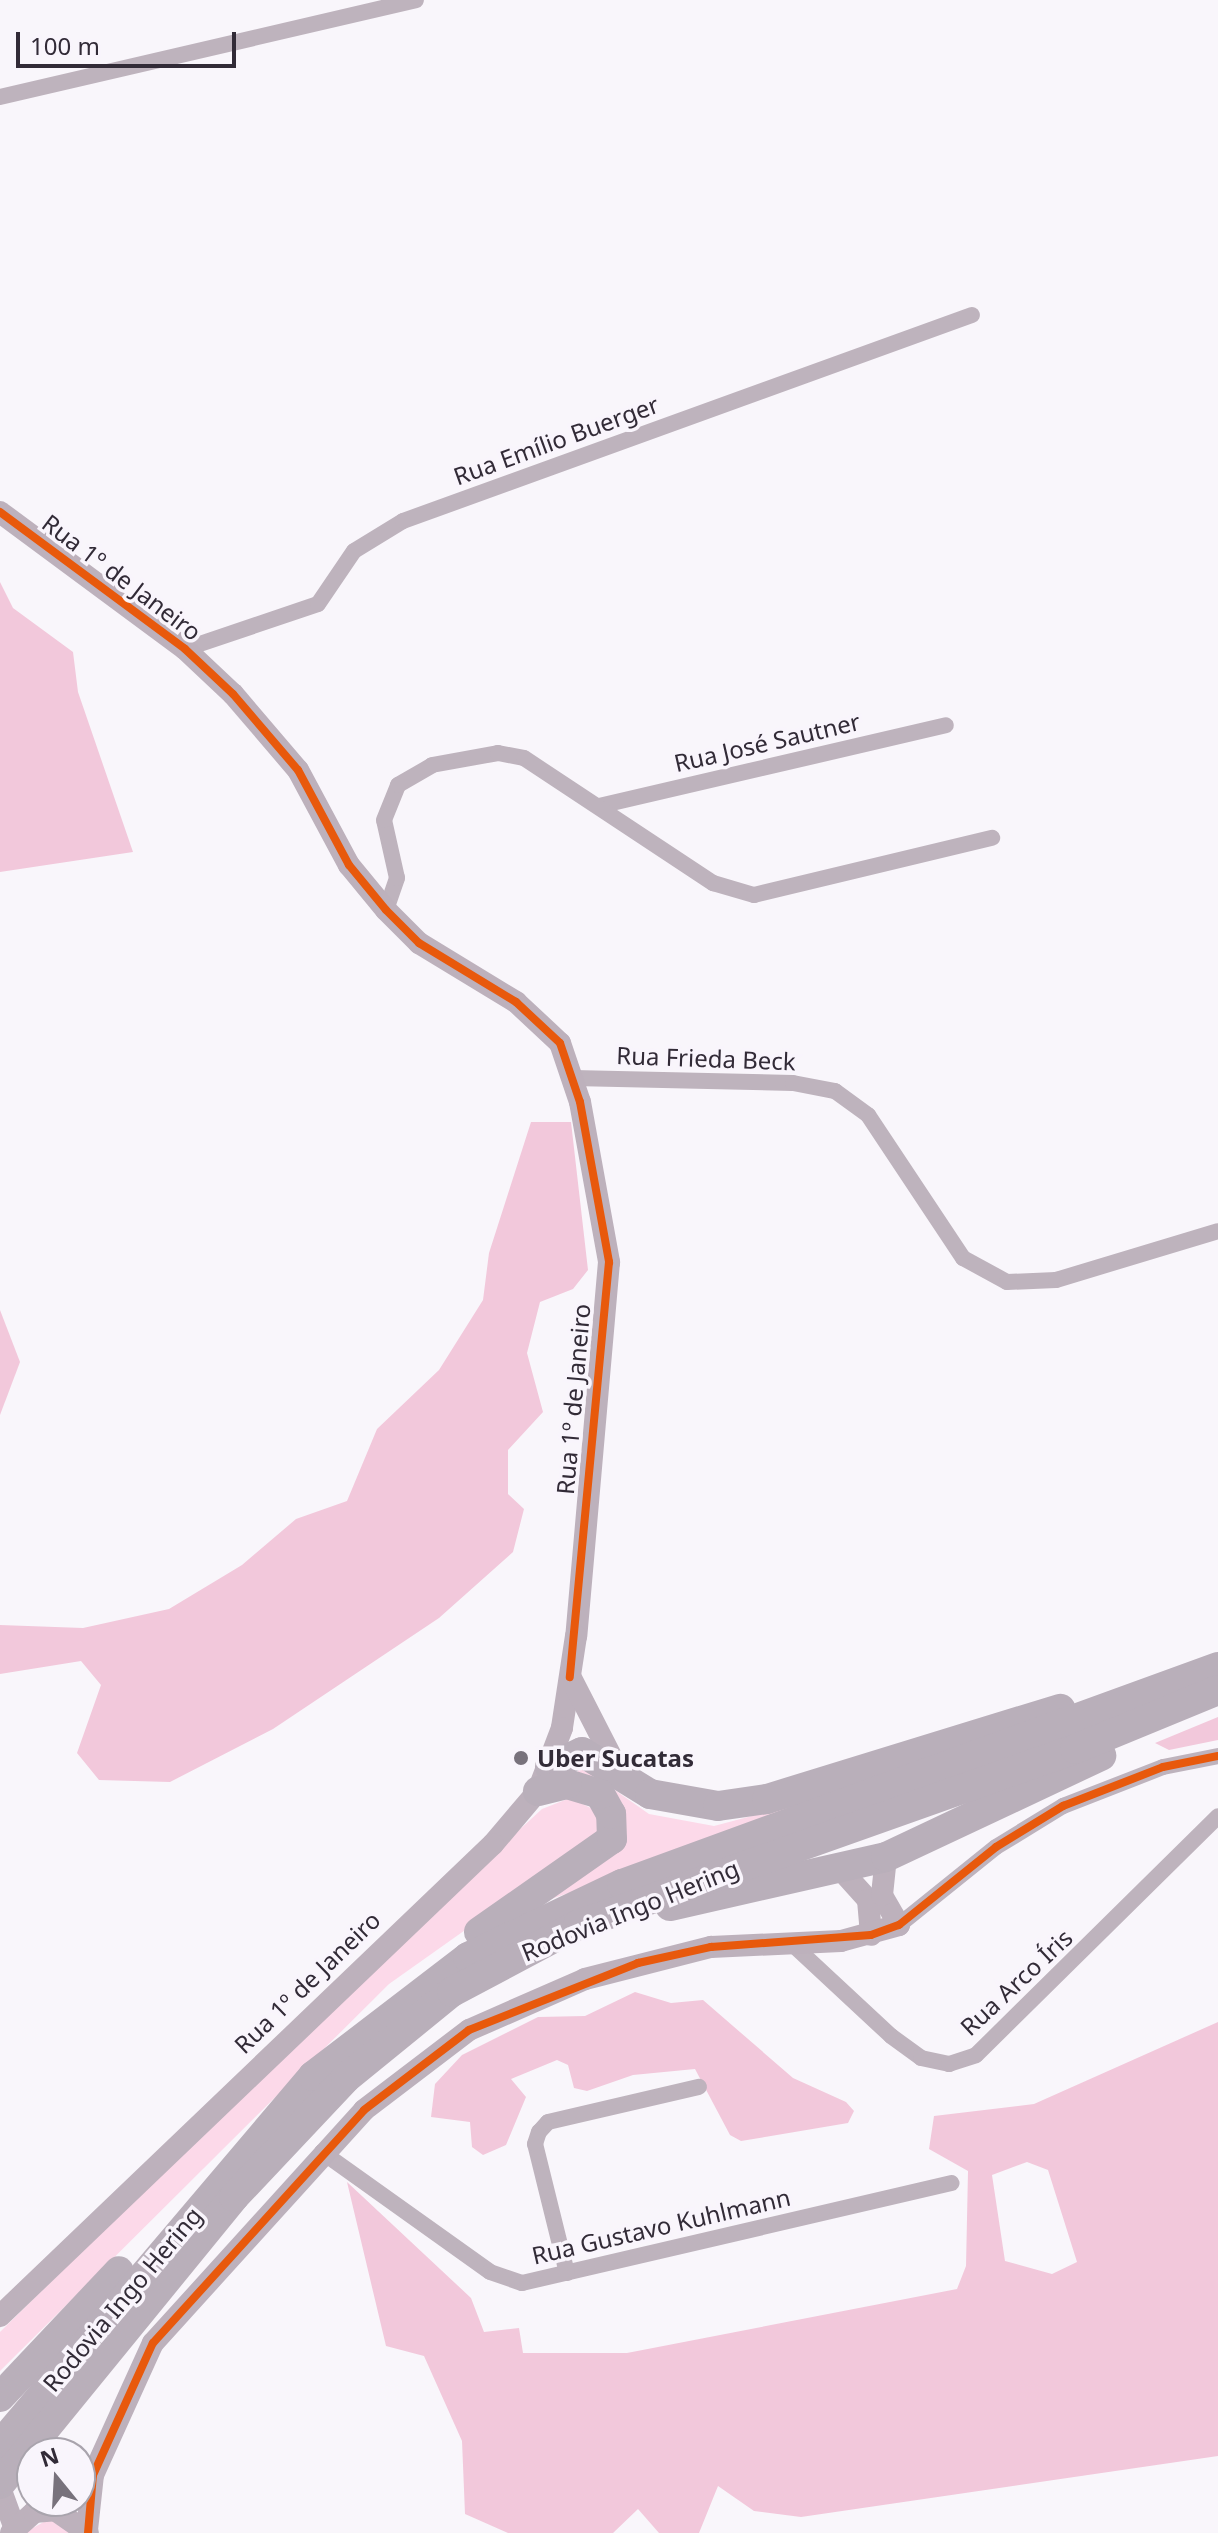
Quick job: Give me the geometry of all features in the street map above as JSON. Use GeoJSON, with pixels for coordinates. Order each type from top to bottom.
{"type":"FeatureCollection","features":[{"type":"Feature","properties":{"kind":"highway"},"geometry":{"type":"LineString","coordinates":[[544,1779],[582,1752],[622,1776],[682,1805],[767,1799],[1218,1657]]}},
{"type":"Feature","properties":{"kind":"highway","name":"Rodovia Ingo Hering"},"geometry":{"type":"LineString","coordinates":[[0,2445],[313,2076],[348,2046],[468,1957],[559,1910],[1218,1667]]}},
{"type":"Feature","properties":{"kind":"highway","name":"Rodovia Ingo Hering"},"geometry":{"type":"LineString","coordinates":[[2,2494],[39,2440],[234,2197],[395,2033],[521,1951],[620,1910],[1164,1714],[1218,1690]]}},
{"type":"Feature","properties":{"kind":"highway"},"geometry":{"type":"LineString","coordinates":[[620,1910],[654,1910],[842,1871],[886,1857],[1037,1790],[1164,1714]]}},
{"type":"Feature","properties":{"kind":"highway"},"geometry":{"type":"LineString","coordinates":[[348,2046],[385,2003],[437,1963],[605,1849],[614,1828],[600,1794],[544,1779]]}},
{"type":"Feature","properties":{"kind":"highway"},"geometry":{"type":"LineString","coordinates":[[0,2397],[181,2198],[313,2076]]}},
{"type":"Feature","properties":{"kind":"street"},"geometry":{"type":"LineString","coordinates":[[0,97],[416,0]]}},
{"type":"Feature","properties":{"kind":"street","name":"Rua Emílio Buerger"},"geometry":{"type":"LineString","coordinates":[[185,649],[297,616],[318,604],[354,551],[403,521],[972,315]]}},
{"type":"Feature","properties":{"kind":"street","name":"Rua 1º de Janeiro"},"geometry":{"type":"LineString","coordinates":[[0,512],[185,649],[266,725],[349,865],[386,910],[419,943],[541,1021],[573,1078],[609,1262],[570,1677],[544,1779],[493,1844],[0,2316]]}},
{"type":"Feature","properties":{"kind":"street","name":"Rua José Sautner"},"geometry":{"type":"LineString","coordinates":[[599,806],[946,725]]}},
{"type":"Feature","properties":{"kind":"street"},"geometry":{"type":"LineString","coordinates":[[386,910],[397,878],[384,820],[388,800],[432,765],[498,753],[524,758],[713,883],[754,895],[992,838]]}},
{"type":"Feature","properties":{"kind":"street","name":"Rua Frieda Beck"},"geometry":{"type":"LineString","coordinates":[[573,1078],[793,1083],[835,1091],[868,1115],[963,1258],[1007,1282],[1056,1280],[1218,1231]]}},
{"type":"Feature","properties":{"kind":"street"},"geometry":{"type":"LineString","coordinates":[[570,1677],[592,1731],[622,1776]]}},
{"type":"Feature","properties":{"kind":"street"},"geometry":{"type":"LineString","coordinates":[[96,2463],[153,2343],[322,2152],[405,2076],[469,2030],[532,2000],[638,1963],[711,1947],[871,1935],[899,1925],[1018,1832],[1137,1776],[1218,1756]]}},
{"type":"Feature","properties":{"kind":"street","name":"Rua Arco Íris"},"geometry":{"type":"LineString","coordinates":[[791,1943],[891,2036],[921,2058],[949,2064],[976,2055],[1218,1816]]}},
{"type":"Feature","properties":{"kind":"street"},"geometry":{"type":"LineString","coordinates":[[886,1857],[882,1895],[899,1925]]}},
{"type":"Feature","properties":{"kind":"street"},"geometry":{"type":"LineString","coordinates":[[842,1871],[868,1900],[871,1935]]}},
{"type":"Feature","properties":{"kind":"street"},"geometry":{"type":"LineString","coordinates":[[567,2273],[535,2144],[539,2132],[548,2122],[699,2087]]}},
{"type":"Feature","properties":{"kind":"street","name":"Rua Gustavo Kuhlmann"},"geometry":{"type":"LineString","coordinates":[[322,2152],[490,2272],[522,2283],[951,2183]]}},
{"type":"Feature","properties":{"kind":"street"},"geometry":{"type":"LineString","coordinates":[[2,2494],[12,2530],[36,2517]]}},
{"type":"Feature","properties":{"kind":"street"},"geometry":{"type":"LineString","coordinates":[[66,2517],[88,2531]]}},
{"type":"Feature","properties":{"kind":"shaded area"},"geometry":{"type":"Polygon","coordinates":[[[0,582],[13,608],[73,652],[78,692],[133,852],[0,872],[0,582]]]}},
{"type":"Feature","properties":{"kind":"shaded area"},"geometry":{"type":"Polygon","coordinates":[[[531,1122],[571,1122],[588,1270],[573,1289],[540,1302],[527,1353],[543,1412],[508,1450],[508,1494],[524,1509],[513,1552],[439,1618],[273,1729],[170,1782],[99,1780],[77,1753],[101,1685],[81,1661],[0,1674],[0,1625],[83,1628],[169,1609],[242,1565],[296,1519],[347,1501],[377,1429],[439,1370],[483,1300],[489,1253],[531,1122]]]}},
{"type":"Feature","properties":{"kind":"shaded area"},"geometry":{"type":"Polygon","coordinates":[[[0,1310],[20,1362],[0,1415],[0,1310]]]}},
{"type":"Feature","properties":{"kind":"shaded area"},"geometry":{"type":"Polygon","coordinates":[[[1218,1717],[1218,1740],[1169,1750],[1155,1743],[1218,1717]]]}},
{"type":"Feature","properties":{"kind":"shaded area"},"geometry":{"type":"Polygon","coordinates":[[[572,1760],[649,1814],[714,1826],[913,1773],[534,1905],[618,1851],[572,1760]]]}},
{"type":"Feature","properties":{"kind":"shaded area"},"geometry":{"type":"Polygon","coordinates":[[[570,1798],[599,1812],[599,1835],[389,1984],[0,2371],[0,2332],[370,1967],[542,1809],[570,1798]]]}},
{"type":"Feature","properties":{"kind":"shaded area"},"geometry":{"type":"Polygon","coordinates":[[[635,1992],[671,2003],[703,2000],[793,2078],[846,2102],[854,2111],[848,2123],[741,2141],[730,2135],[695,2069],[633,2075],[587,2091],[574,2088],[568,2065],[557,2060],[511,2079],[526,2097],[506,2145],[483,2155],[472,2147],[470,2122],[431,2117],[435,2084],[462,2055],[538,2017],[585,2016],[635,1992]]]}},
{"type":"Feature","properties":{"kind":"shaded area"},"geometry":{"type":"Polygon","coordinates":[[[1218,2022],[1218,2456],[801,2517],[754,2511],[718,2486],[699,2533],[659,2533],[638,2509],[613,2533],[508,2533],[465,2514],[462,2441],[424,2356],[386,2346],[347,2182],[471,2298],[484,2332],[519,2328],[523,2353],[627,2353],[957,2289],[966,2266],[968,2171],[929,2149],[934,2116],[1034,2104],[1218,2022]],[[1027,2162],[992,2175],[1005,2261],[1052,2274],[1077,2262],[1048,2170],[1027,2162]]]}},
{"type":"Feature","properties":{"kind":"shaded area"},"geometry":{"type":"Polygon","coordinates":[[[49,2519],[77,2533],[24,2533],[49,2519]]]}},
{"type":"Feature","properties":{"kind":"cycle path"},"geometry":{"type":"LineString","coordinates":[[0,512],[185,649],[233,694],[298,770],[349,865],[386,910],[419,943],[516,1002],[560,1043],[580,1102],[609,1262],[570,1677]]}},
{"type":"Feature","properties":{"kind":"cycle path"},"geometry":{"type":"LineString","coordinates":[[88,2533],[93,2475],[153,2343],[364,2110],[469,2030],[638,1963],[711,1947],[871,1935],[899,1925],[996,1847],[1063,1806],[1163,1767],[1218,1756]]}},
{"type":"Feature","properties":{"kind":"place","name":"Uber Sucatas"},"geometry":{"type":"Point","coordinates":[521,1758]}}]}
